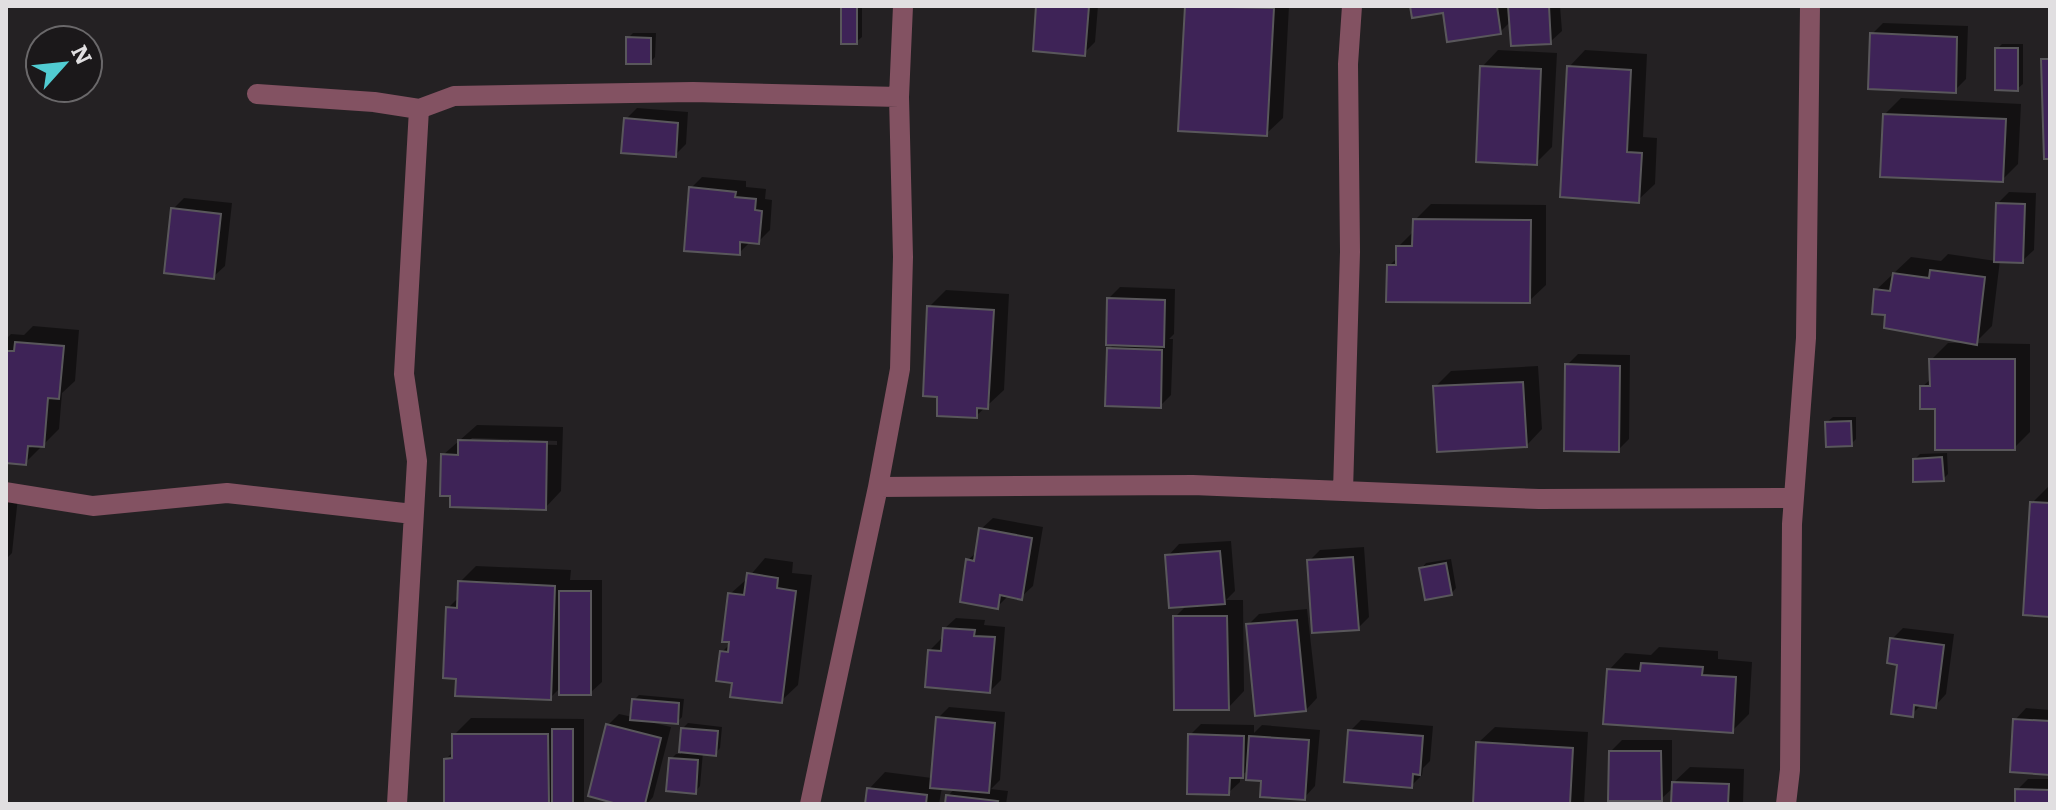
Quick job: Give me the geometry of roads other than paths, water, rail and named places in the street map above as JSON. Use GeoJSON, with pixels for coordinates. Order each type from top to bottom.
{"type":"FeatureCollection","features":[{"type":"Feature","properties":{"kind":"street"},"geometry":{"type":"LineString","coordinates":[[810,804],[900,369],[903,257],[899,97],[903,6]]}},
{"type":"Feature","properties":{"kind":"street"},"geometry":{"type":"LineString","coordinates":[[1343,491],[1350,252],[1348,64],[1352,6]]}},
{"type":"Feature","properties":{"kind":"street"},"geometry":{"type":"LineString","coordinates":[[1786,804],[1790,770],[1794,498],[1806,338],[1810,6]]}},
{"type":"Feature","properties":{"kind":"street"},"geometry":{"type":"LineString","coordinates":[[257,94],[374,102],[419,109],[454,96],[693,92],[899,97]]}},
{"type":"Feature","properties":{"kind":"street"},"geometry":{"type":"LineString","coordinates":[[397,804],[417,461],[404,374],[419,109]]}},
{"type":"Feature","properties":{"kind":"street"},"geometry":{"type":"LineString","coordinates":[[878,487],[1193,485],[1539,499],[1794,498]]}},
{"type":"Feature","properties":{"kind":"street"},"geometry":{"type":"LineString","coordinates":[[6,492],[93,506],[227,493],[413,514]]}}]}
